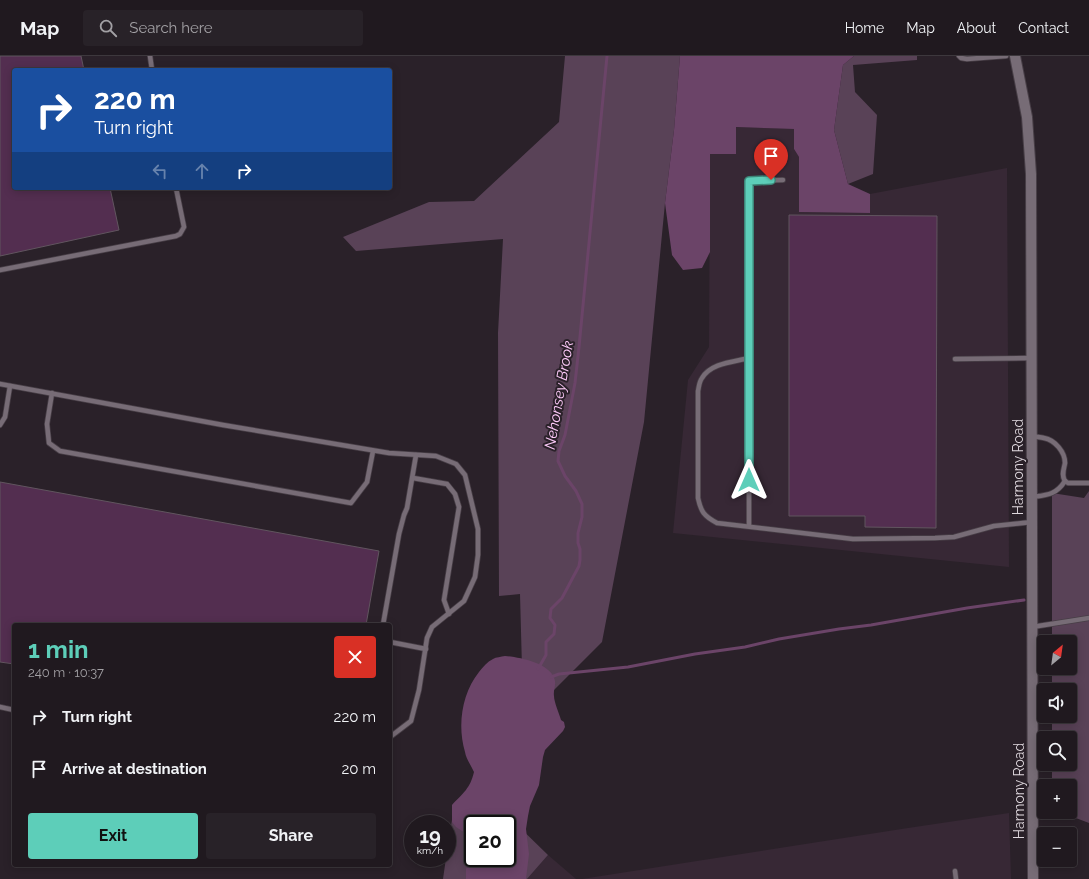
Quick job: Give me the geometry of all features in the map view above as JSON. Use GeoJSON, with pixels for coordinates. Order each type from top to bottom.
{"type":"FeatureCollection","features":[{"type":"Feature","properties":{"kind":"main road","name":"Harmony Road"},"geometry":{"type":"LineString","coordinates":[[1016,56],[1027,117],[1031,207],[1033,879]]}},
{"type":"Feature","properties":{"kind":"lane"},"geometry":{"type":"LineString","coordinates":[[150,56],[152,68]]}},
{"type":"Feature","properties":{"kind":"lane"},"geometry":{"type":"LineString","coordinates":[[959,56],[967,59],[1006,56]]}},
{"type":"Feature","properties":{"kind":"lane"},"geometry":{"type":"LineString","coordinates":[[749,526],[749,181],[783,180]]}},
{"type":"Feature","properties":{"kind":"lane"},"geometry":{"type":"LineString","coordinates":[[0,270],[176,236],[180,234],[184,227],[176,190]]}},
{"type":"Feature","properties":{"kind":"lane"},"geometry":{"type":"LineString","coordinates":[[749,358],[718,366],[707,371],[700,380],[698,391],[698,498],[700,509],[707,517],[717,523],[853,539],[954,537],[994,526],[1032,522]]}},
{"type":"Feature","properties":{"kind":"lane"},"geometry":{"type":"LineString","coordinates":[[955,359],[1032,358]]}},
{"type":"Feature","properties":{"kind":"lane"},"geometry":{"type":"LineString","coordinates":[[0,384],[374,451],[436,456],[456,464],[465,475],[478,529],[478,555],[475,577],[464,601],[432,627],[427,638],[419,690],[410,721],[392,735]]}},
{"type":"Feature","properties":{"kind":"lane"},"geometry":{"type":"LineString","coordinates":[[0,425],[5,417],[10,386]]}},
{"type":"Feature","properties":{"kind":"lane"},"geometry":{"type":"LineString","coordinates":[[52,394],[47,424],[49,444],[60,451],[344,502],[352,503],[367,482],[374,451]]}},
{"type":"Feature","properties":{"kind":"lane"},"geometry":{"type":"LineString","coordinates":[[1032,436],[1051,440],[1063,453],[1065,461],[1063,478],[1065,481],[1060,489],[1051,494],[1032,497]]}},
{"type":"Feature","properties":{"kind":"lane"},"geometry":{"type":"LineString","coordinates":[[383,623],[399,534],[407,508],[416,455]]}},
{"type":"Feature","properties":{"kind":"lane"},"geometry":{"type":"LineString","coordinates":[[413,478],[446,484],[455,494],[459,507],[444,600],[448,614]]}},
{"type":"Feature","properties":{"kind":"lane"},"geometry":{"type":"LineString","coordinates":[[1065,481],[1068,483],[1089,483]]}},
{"type":"Feature","properties":{"kind":"lane"},"geometry":{"type":"LineString","coordinates":[[1032,626],[1089,618]]}},
{"type":"Feature","properties":{"kind":"lane"},"geometry":{"type":"LineString","coordinates":[[392,642],[426,649]]}},
{"type":"Feature","properties":{"kind":"lane"},"geometry":{"type":"LineString","coordinates":[[0,707],[12,710]]}},
{"type":"Feature","properties":{"kind":"lane"},"geometry":{"type":"LineString","coordinates":[[955,871],[956,879]]}},
{"type":"Feature","properties":{"kind":"shaded area"},"geometry":{"type":"Polygon","coordinates":[[[565,56],[680,56],[674,130],[665,203],[644,422],[602,642],[541,703],[522,668],[520,594],[499,596],[498,333],[503,239],[356,251],[343,237],[429,202],[474,201],[559,122],[565,56]]]}},
{"type":"Feature","properties":{"kind":"shaded area"},"geometry":{"type":"Polygon","coordinates":[[[680,56],[854,56],[843,65],[834,130],[848,184],[870,194],[870,213],[799,212],[799,157],[794,149],[794,129],[736,127],[736,154],[710,154],[710,252],[702,268],[683,270],[672,255],[665,203],[674,130],[680,56]]]}},
{"type":"Feature","properties":{"kind":"shaded area"},"geometry":{"type":"Polygon","coordinates":[[[854,56],[917,56],[917,60],[853,65],[855,92],[877,115],[873,174],[848,184],[834,130],[843,65],[854,56]]]}},
{"type":"Feature","properties":{"kind":"shaded area"},"geometry":{"type":"Polygon","coordinates":[[[736,127],[794,129],[794,149],[799,157],[799,212],[870,213],[870,194],[1007,168],[1009,567],[673,533],[688,380],[709,347],[710,154],[736,127]]]}},
{"type":"Feature","properties":{"kind":"shaded area"},"geometry":{"type":"Polygon","coordinates":[[[1089,491],[1089,823],[1077,818],[1077,779],[1052,779],[1052,771],[1077,771],[1077,731],[1052,731],[1052,723],[1077,723],[1077,683],[1052,683],[1052,675],[1077,675],[1077,635],[1052,635],[1052,493],[1084,498],[1089,491]]]}},
{"type":"Feature","properties":{"kind":"shaded area"},"geometry":{"type":"Polygon","coordinates":[[[505,656],[518,658],[533,662],[546,668],[554,678],[555,701],[561,720],[564,722],[565,727],[545,750],[539,785],[530,806],[526,829],[529,854],[526,879],[466,879],[467,867],[516,867],[516,815],[464,815],[464,832],[456,827],[456,815],[452,815],[452,805],[468,787],[474,772],[466,757],[461,731],[461,720],[465,699],[473,680],[484,666],[494,658],[505,656]]]}},
{"type":"Feature","properties":{"kind":"shaded area"},"geometry":{"type":"Polygon","coordinates":[[[455,802],[500,815],[464,815],[464,867],[516,867],[516,824],[548,855],[527,879],[443,879],[445,867],[456,867],[456,815],[453,815],[455,802]]]}},
{"type":"Feature","properties":{"kind":"shaded area"},"geometry":{"type":"Polygon","coordinates":[[[1009,813],[1011,879],[582,879],[908,828],[1009,813]]]}},
{"type":"Feature","properties":{"kind":"shaded area"},"geometry":{"type":"Polygon","coordinates":[[[548,855],[576,879],[527,879],[548,855]]]}},
{"type":"Feature","properties":{"kind":"building"},"geometry":{"type":"Polygon","coordinates":[[[0,56],[81,56],[84,68],[12,68],[12,190],[110,190],[119,230],[0,256],[0,56]]]}},
{"type":"Feature","properties":{"kind":"building"},"geometry":{"type":"Polygon","coordinates":[[[789,215],[937,216],[936,528],[865,527],[865,516],[789,516],[789,215]]]}},
{"type":"Feature","properties":{"kind":"building"},"geometry":{"type":"Polygon","coordinates":[[[0,482],[379,551],[366,623],[12,623],[12,664],[0,662],[0,482]]]}},
{"type":"Feature","properties":{"kind":"waterway","name":"Nehonsey Brook"},"geometry":{"type":"LineString","coordinates":[[538,669],[546,655],[546,642],[554,634],[555,625],[550,618],[551,609],[562,598],[579,566],[580,560],[578,533],[582,517],[582,504],[558,461],[559,451],[565,435],[575,383],[607,56]]}},
{"type":"Feature","properties":{"kind":"waterway"},"geometry":{"type":"LineString","coordinates":[[551,677],[559,674],[628,667],[695,654],[745,647],[779,639],[1024,600]]}},
{"type":"Feature","properties":{"kind":"route"},"geometry":{"type":"LineString","coordinates":[[749,480],[749,181],[771,180]]}}]}
